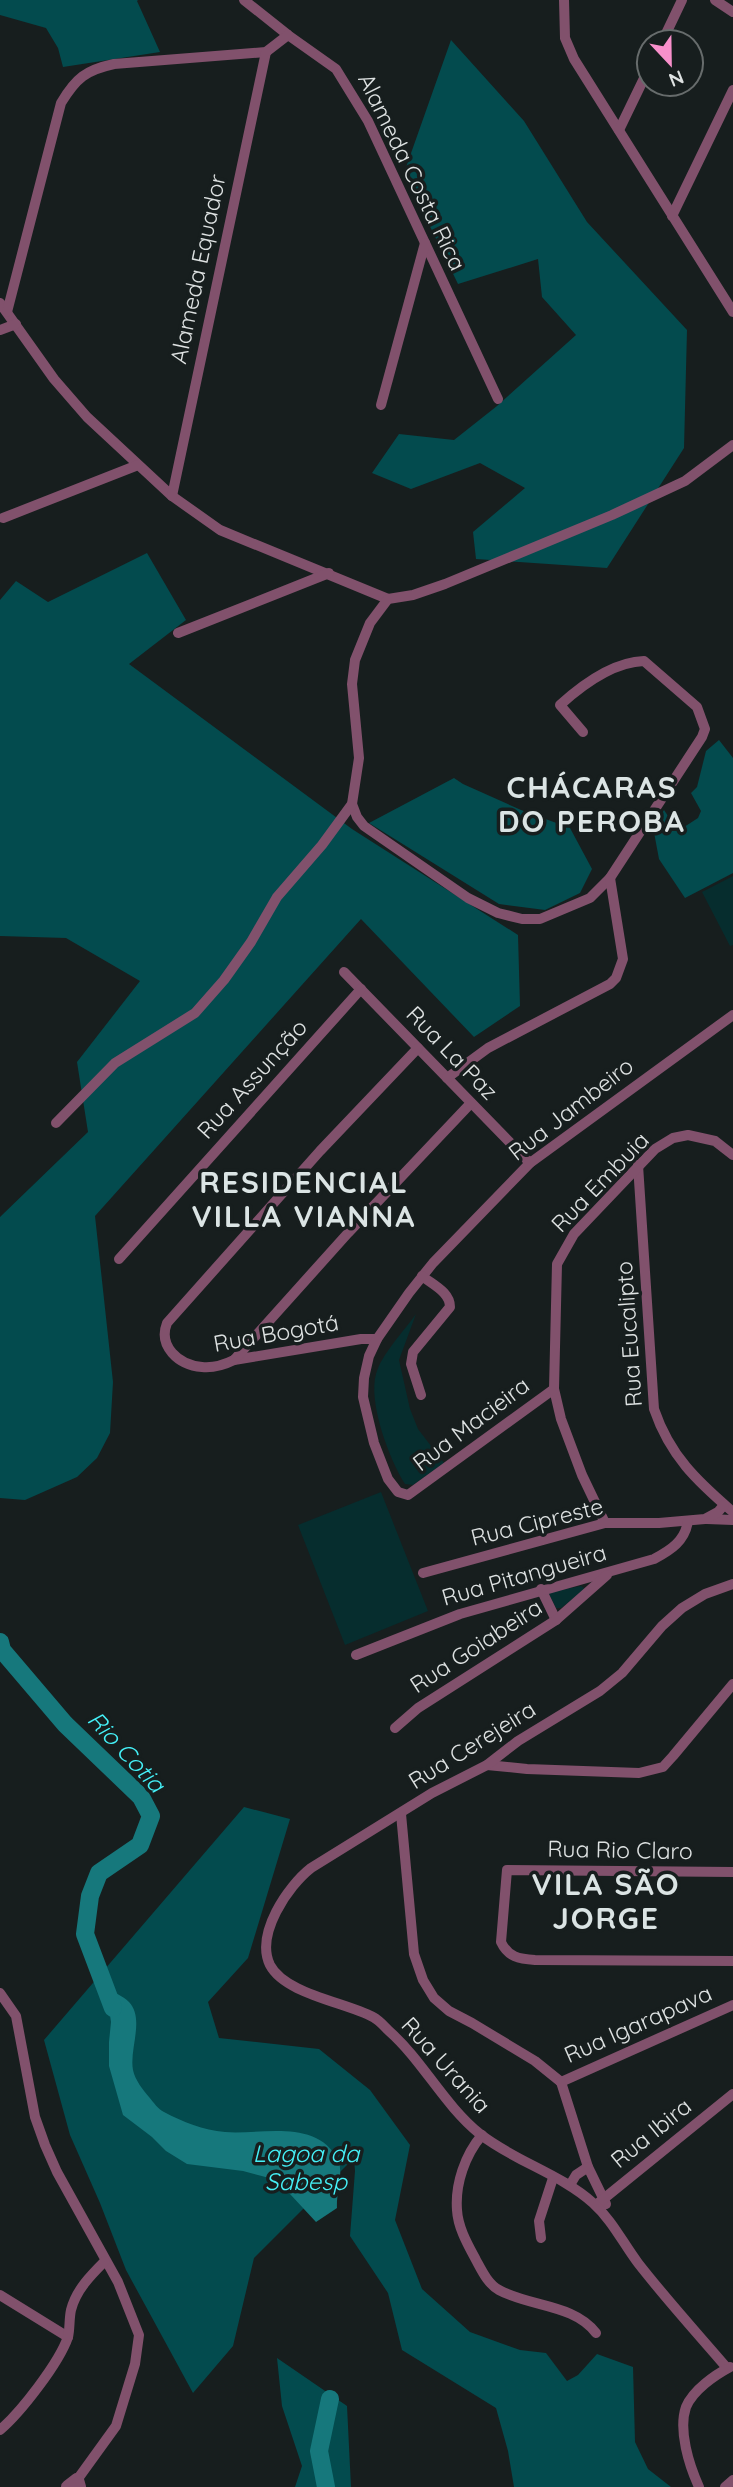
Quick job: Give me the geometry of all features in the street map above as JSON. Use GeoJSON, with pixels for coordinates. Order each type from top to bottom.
{"type":"FeatureCollection","features":[{"type":"Feature","properties":{"kind":"street","name":"Alameda Costa Rica"},"geometry":{"type":"LineString","coordinates":[[244,0],[336,69],[343,78],[368,121],[498,399]]}},
{"type":"Feature","properties":{"kind":"street"},"geometry":{"type":"LineString","coordinates":[[564,0],[565,38],[569,49],[730,308]]}},
{"type":"Feature","properties":{"kind":"street"},"geometry":{"type":"LineString","coordinates":[[669,28],[682,0]]}},
{"type":"Feature","properties":{"kind":"street"},"geometry":{"type":"LineString","coordinates":[[715,0],[733,12]]}},
{"type":"Feature","properties":{"kind":"street"},"geometry":{"type":"LineString","coordinates":[[8,312],[61,103],[79,77],[96,68],[114,64],[266,52],[288,35]]}},
{"type":"Feature","properties":{"kind":"street","name":"Alameda Equador"},"geometry":{"type":"LineString","coordinates":[[172,496],[266,52]]}},
{"type":"Feature","properties":{"kind":"street"},"geometry":{"type":"LineString","coordinates":[[672,216],[733,90]]}},
{"type":"Feature","properties":{"kind":"street"},"geometry":{"type":"LineString","coordinates":[[619,130],[635,97]]}},
{"type":"Feature","properties":{"kind":"street"},"geometry":{"type":"LineString","coordinates":[[381,405],[425,243]]}},
{"type":"Feature","properties":{"kind":"street"},"geometry":{"type":"LineString","coordinates":[[730,308],[733,292]]}},
{"type":"Feature","properties":{"kind":"street"},"geometry":{"type":"LineString","coordinates":[[0,303],[54,379],[87,417],[172,496],[220,530],[388,599],[445,584],[611,515],[685,481],[733,445]]}},
{"type":"Feature","properties":{"kind":"street"},"geometry":{"type":"LineString","coordinates":[[0,330],[16,324]]}},
{"type":"Feature","properties":{"kind":"street"},"geometry":{"type":"LineString","coordinates":[[3,518],[138,465]]}},
{"type":"Feature","properties":{"kind":"street"},"geometry":{"type":"LineString","coordinates":[[178,633],[329,573]]}},
{"type":"Feature","properties":{"kind":"street"},"geometry":{"type":"LineString","coordinates":[[56,1122],[115,1063],[195,1013],[224,980],[251,942],[277,897],[322,845],[352,804],[359,758],[352,684],[355,660],[370,623],[388,599]]}},
{"type":"Feature","properties":{"kind":"street"},"geometry":{"type":"LineString","coordinates":[[352,804],[364,826],[468,898],[498,913],[522,919],[540,919],[590,898],[610,878],[705,729],[697,707],[651,665],[636,661],[606,672],[581,687],[560,705],[583,732]]}},
{"type":"Feature","properties":{"kind":"street"},"geometry":{"type":"LineString","coordinates":[[447,1078],[488,1048],[610,984],[616,978],[623,959],[610,878]]}},
{"type":"Feature","properties":{"kind":"street","name":"Rua La Paz"},"geometry":{"type":"LineString","coordinates":[[344,972],[530,1163]]}},
{"type":"Feature","properties":{"kind":"street","name":"Rua Assunção"},"geometry":{"type":"LineString","coordinates":[[119,1259],[360,989]]}},
{"type":"Feature","properties":{"kind":"street","name":"Rua Jambeiro"},"geometry":{"type":"LineString","coordinates":[[414,1493],[402,1495],[393,1488],[380,1460],[367,1420],[363,1378],[377,1339],[422,1276],[530,1163],[733,1016]]}},
{"type":"Feature","properties":{"kind":"street","name":"Rua Bogotá"},"geometry":{"type":"LineString","coordinates":[[377,1339],[361,1339],[234,1360],[220,1366],[202,1367],[180,1360],[170,1352],[164,1332],[167,1323],[320,1151],[418,1048]]}},
{"type":"Feature","properties":{"kind":"street"},"geometry":{"type":"LineString","coordinates":[[234,1360],[348,1233],[471,1103]]}},
{"type":"Feature","properties":{"kind":"street","name":"Rua Embuia"},"geometry":{"type":"LineString","coordinates":[[605,1523],[582,1475],[561,1419],[554,1389],[556,1264],[574,1234],[655,1149],[673,1138],[688,1135],[715,1141],[733,1155]]}},
{"type":"Feature","properties":{"kind":"street","name":"Rua Eucalipto"},"geometry":{"type":"LineString","coordinates":[[638,1165],[654,1409],[671,1449],[686,1468],[729,1508]]}},
{"type":"Feature","properties":{"kind":"street"},"geometry":{"type":"LineString","coordinates":[[421,1395],[411,1364],[413,1352],[450,1307],[450,1300],[444,1292],[422,1276]]}},
{"type":"Feature","properties":{"kind":"street","name":"Rua Macieira"},"geometry":{"type":"LineString","coordinates":[[414,1493],[554,1389]]}},
{"type":"Feature","properties":{"kind":"street","name":"Rua Cipreste"},"geometry":{"type":"LineString","coordinates":[[705,1519],[729,1508]]}},
{"type":"Feature","properties":{"kind":"street","name":"Rua Cipreste"},"geometry":{"type":"LineString","coordinates":[[423,1573],[605,1523],[733,1520]]}},
{"type":"Feature","properties":{"kind":"street","name":"Rua Pitangueira"},"geometry":{"type":"LineString","coordinates":[[356,1655],[460,1614],[654,1559],[678,1543],[686,1533],[688,1521]]}},
{"type":"Feature","properties":{"kind":"street","name":"Rua Goiabeira"},"geometry":{"type":"LineString","coordinates":[[395,1728],[418,1708],[556,1620],[612,1571]]}},
{"type":"Feature","properties":{"kind":"street","name":"Rua Cerejeira"},"geometry":{"type":"LineString","coordinates":[[269,1964],[268,1935],[273,1918],[296,1880],[432,1793],[487,1765],[518,1741],[600,1691],[622,1673],[681,1608],[705,1594],[733,1584]]}},
{"type":"Feature","properties":{"kind":"street"},"geometry":{"type":"LineString","coordinates":[[541,1589],[556,1620]]}},
{"type":"Feature","properties":{"kind":"street"},"geometry":{"type":"LineString","coordinates":[[487,1765],[639,1773],[663,1767],[733,1684]]}},
{"type":"Feature","properties":{"kind":"street"},"geometry":{"type":"LineString","coordinates":[[401,1814],[414,1954],[423,1980],[434,1997],[449,2011],[535,2061],[561,2082],[600,2202],[609,2221],[639,2264],[730,2367],[707,2382],[686,2406],[684,2433],[699,2487]]}},
{"type":"Feature","properties":{"kind":"street","name":"Rua Rio Claro"},"geometry":{"type":"LineString","coordinates":[[733,1872],[507,1870],[501,1942],[505,1950],[513,1956],[535,1960],[733,1961]]}},
{"type":"Feature","properties":{"kind":"street","name":"Rua Urania"},"geometry":{"type":"LineString","coordinates":[[269,1964],[280,1979],[295,1987],[376,2018],[482,2135],[553,2178],[600,2202]]}},
{"type":"Feature","properties":{"kind":"street"},"geometry":{"type":"LineString","coordinates":[[0,1993],[16,2016],[35,2118],[57,2172],[118,2282],[139,2335],[135,2364],[116,2426],[75,2485]]}},
{"type":"Feature","properties":{"kind":"street","name":"Rua Igarapava"},"geometry":{"type":"LineString","coordinates":[[561,2082],[733,2005]]}},
{"type":"Feature","properties":{"kind":"street"},"geometry":{"type":"LineString","coordinates":[[1,2015],[16,2016]]}},
{"type":"Feature","properties":{"kind":"street","name":"Rua Ibira"},"geometry":{"type":"LineString","coordinates":[[600,2202],[733,2094]]}},
{"type":"Feature","properties":{"kind":"street"},"geometry":{"type":"LineString","coordinates":[[482,2135],[472,2146],[465,2162],[457,2211],[467,2243],[479,2266],[488,2279],[502,2291],[583,2319],[596,2333]]}},
{"type":"Feature","properties":{"kind":"street"},"geometry":{"type":"LineString","coordinates":[[570,2185],[581,2170],[588,2166]]}},
{"type":"Feature","properties":{"kind":"street"},"geometry":{"type":"LineString","coordinates":[[541,2238],[539,2221],[553,2178]]}},
{"type":"Feature","properties":{"kind":"street"},"geometry":{"type":"LineString","coordinates":[[0,2430],[32,2395],[68,2337],[71,2310],[77,2295],[105,2261]]}},
{"type":"Feature","properties":{"kind":"street"},"geometry":{"type":"LineString","coordinates":[[0,2295],[68,2337]]}},
{"type":"Feature","properties":{"kind":"street"},"geometry":{"type":"LineString","coordinates":[[725,2487],[733,2480]]}},
{"type":"Feature","properties":{"kind":"shaded area"},"geometry":{"type":"Polygon","coordinates":[[[0,0],[138,0],[160,52],[63,67],[58,48],[46,28],[0,15],[0,0]]]}},
{"type":"Feature","properties":{"kind":"shaded area"},"geometry":{"type":"Polygon","coordinates":[[[451,40],[524,121],[587,222],[687,330],[684,448],[607,568],[476,559],[473,532],[525,488],[480,463],[411,489],[372,473],[399,434],[454,440],[497,406],[576,335],[542,297],[538,259],[458,284],[404,173],[451,40]]]}},
{"type":"Feature","properties":{"kind":"shaded area"},"geometry":{"type":"Polygon","coordinates":[[[147,553],[186,620],[129,664],[352,829],[518,935],[520,1006],[474,1037],[361,919],[95,1216],[113,1382],[110,1433],[97,1458],[77,1477],[25,1500],[0,1498],[0,1217],[88,1132],[77,1062],[140,981],[66,938],[0,936],[0,600],[16,581],[48,602],[147,553]]]}},
{"type":"Feature","properties":{"kind":"shaded area"},"geometry":{"type":"Polygon","coordinates":[[[719,740],[733,758],[733,873],[685,898],[659,859],[653,827],[664,810],[678,831],[698,818],[701,811],[691,793],[697,787],[706,751],[719,740]]]}},
{"type":"Feature","properties":{"kind":"shaded area"},"geometry":{"type":"Polygon","coordinates":[[[454,778],[521,810],[570,828],[592,869],[580,893],[545,910],[499,904],[369,823],[454,778]]]}},
{"type":"Feature","properties":{"kind":"shaded area"},"geometry":{"type":"Polygon","coordinates":[[[733,876],[733,945],[730,946],[702,892],[733,876]]]}},
{"type":"Feature","properties":{"kind":"shaded area"},"geometry":{"type":"Polygon","coordinates":[[[416,1314],[399,1360],[410,1409],[418,1429],[444,1463],[413,1485],[405,1484],[387,1446],[377,1415],[374,1386],[383,1359],[416,1314]]]}},
{"type":"Feature","properties":{"kind":"shaded area"},"geometry":{"type":"Polygon","coordinates":[[[381,1492],[428,1611],[345,1645],[298,1525],[381,1492]]]}},
{"type":"Feature","properties":{"kind":"shaded area"},"geometry":{"type":"Polygon","coordinates":[[[581,1586],[583,1591],[561,1608],[556,1608],[550,1592],[581,1586]]]}},
{"type":"Feature","properties":{"kind":"shaded area"},"geometry":{"type":"Polygon","coordinates":[[[244,1807],[290,1819],[248,1958],[208,2002],[219,2038],[319,2049],[370,2090],[410,2145],[395,2220],[422,2289],[470,2332],[520,2350],[546,2353],[567,2381],[578,2375],[597,2354],[633,2367],[635,2442],[648,2469],[671,2487],[514,2487],[508,2451],[496,2408],[402,2350],[388,2293],[350,2236],[354,2158],[254,2258],[233,2346],[193,2393],[126,2270],[70,2135],[44,2040],[244,1807]]]}},
{"type":"Feature","properties":{"kind":"shaded area"},"geometry":{"type":"Polygon","coordinates":[[[277,2358],[347,2406],[351,2487],[295,2487],[302,2466],[282,2406],[277,2358]]]}},
{"type":"Feature","properties":{"kind":"water","name":"Lagoa da Sabesp"},"geometry":{"type":"Polygon","coordinates":[[[106,1988],[127,2000],[134,2009],[136,2025],[133,2070],[140,2085],[158,2108],[178,2119],[209,2129],[225,2132],[287,2131],[317,2138],[329,2147],[340,2165],[337,2208],[316,2222],[277,2180],[243,2171],[187,2164],[166,2151],[123,2115],[109,2066],[111,2022],[106,1988]]]}},
{"type":"Feature","properties":{"kind":"waterway","name":"Rio Cotia"},"geometry":{"type":"LineString","coordinates":[[0,1642],[2,1650],[65,1724],[141,1797],[151,1816],[140,1845],[99,1873],[90,1896],[85,1934],[113,2008]]}},
{"type":"Feature","properties":{"kind":"waterway","name":"Rio Cotia"},"geometry":{"type":"LineString","coordinates":[[326,2487],[319,2451],[330,2399]]}},
{"type":"Feature","properties":{"kind":"district","name":"CHÁCARAS DO PEROBA"},"geometry":{"type":"Point","coordinates":[592,805]}},
{"type":"Feature","properties":{"kind":"district","name":"RESIDENCIAL VILLA VIANNA"},"geometry":{"type":"Point","coordinates":[304,1200]}},
{"type":"Feature","properties":{"kind":"district","name":"VILA SÃO JORGE"},"geometry":{"type":"Point","coordinates":[606,1902]}}]}
